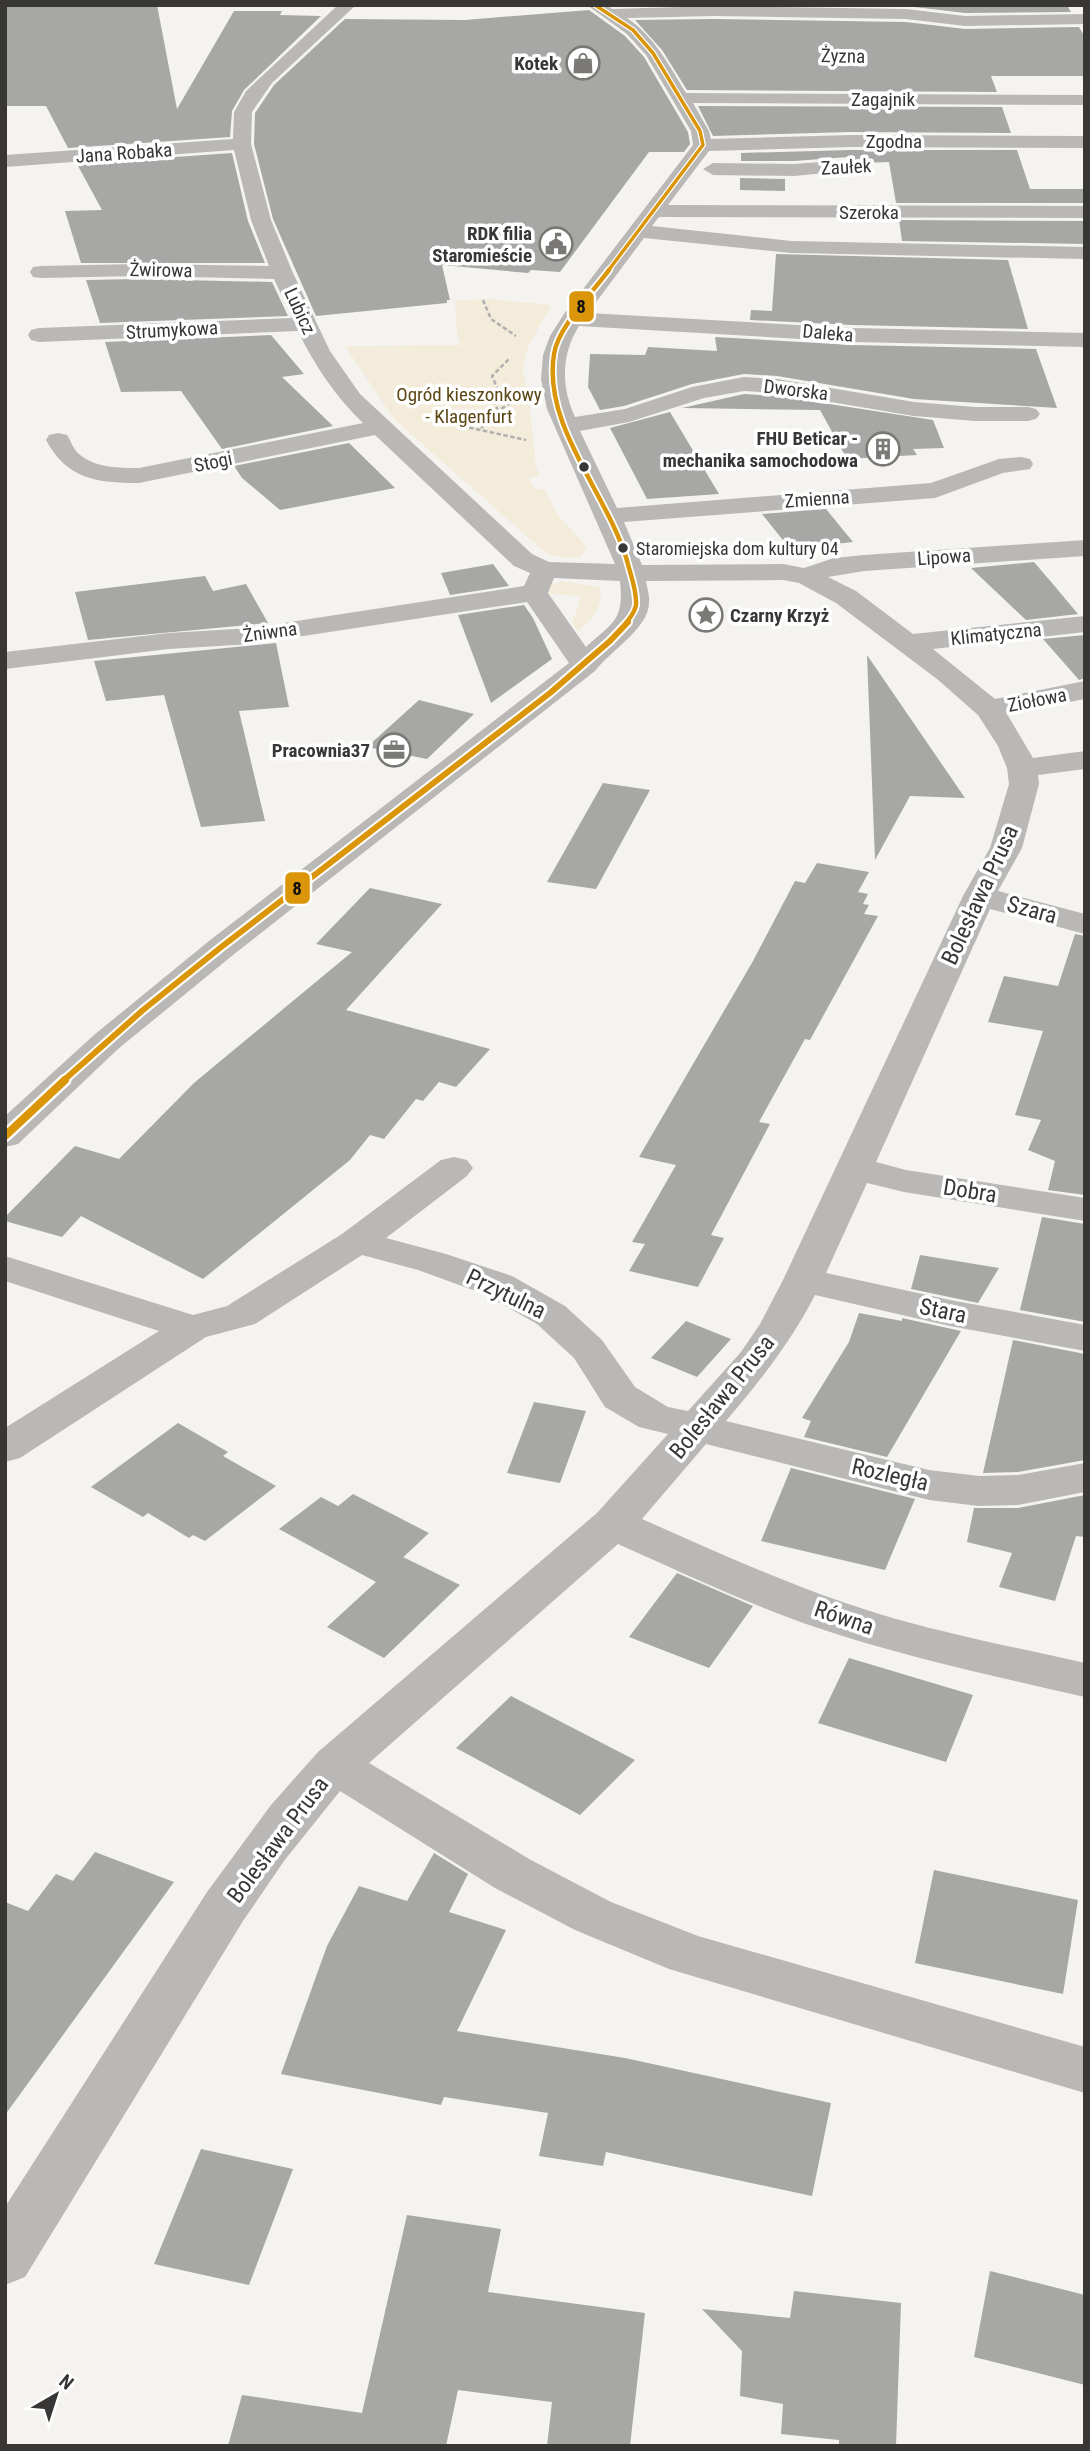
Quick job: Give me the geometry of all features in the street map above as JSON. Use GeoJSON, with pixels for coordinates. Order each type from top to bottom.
{"type":"FeatureCollection","features":[{"type":"Feature","properties":{"kind":"street","name":"Lubicz"},"geometry":{"type":"LineString","coordinates":[[348,5],[266,79],[252,95],[243,112],[242,144],[261,220],[305,324],[319,351],[351,399],[523,560],[539,582],[585,665]]}},
{"type":"Feature","properties":{"kind":"street"},"geometry":{"type":"LineString","coordinates":[[602,10],[906,14],[965,22],[1085,19]]}},
{"type":"Feature","properties":{"kind":"street"},"geometry":{"type":"LineString","coordinates":[[5,1136],[106,1042],[221,948],[585,665],[621,630],[634,611],[636,604],[632,573],[609,516],[587,474],[559,409],[553,379],[554,355],[561,336],[572,320],[703,145],[701,131],[676,81],[633,30],[602,10]]}},
{"type":"Feature","properties":{"kind":"street","name":"Zagajnik"},"geometry":{"type":"LineString","coordinates":[[676,81],[875,99],[1085,100]]}},
{"type":"Feature","properties":{"kind":"street","name":"Zgodna"},"geometry":{"type":"LineString","coordinates":[[703,145],[851,141],[1085,142]]}},
{"type":"Feature","properties":{"kind":"street","name":"Jana Robaka"},"geometry":{"type":"LineString","coordinates":[[5,161],[242,144]]}},
{"type":"Feature","properties":{"kind":"street","name":"Zaułek"},"geometry":{"type":"LineString","coordinates":[[686,168],[765,170],[870,166]]}},
{"type":"Feature","properties":{"kind":"street","name":"Szeroka"},"geometry":{"type":"LineString","coordinates":[[647,221],[1085,212]]}},
{"type":"Feature","properties":{"kind":"street"},"geometry":{"type":"LineString","coordinates":[[647,221],[791,247],[1085,253]]}},
{"type":"Feature","properties":{"kind":"street","name":"Żwirowa"},"geometry":{"type":"LineString","coordinates":[[41,272],[138,270],[282,273]]}},
{"type":"Feature","properties":{"kind":"street","name":"Daleka"},"geometry":{"type":"LineString","coordinates":[[572,320],[889,337],[1085,340]]}},
{"type":"Feature","properties":{"kind":"street","name":"Strumykowa"},"geometry":{"type":"LineString","coordinates":[[39,335],[305,324]]}},
{"type":"Feature","properties":{"kind":"street","name":"Dworska"},"geometry":{"type":"LineString","coordinates":[[567,426],[629,415],[700,392],[744,384],[813,391],[914,409],[975,414],[1028,414]]}},
{"type":"Feature","properties":{"kind":"street","name":"Stogi"},"geometry":{"type":"LineString","coordinates":[[58,440],[67,458],[84,467],[131,476],[148,475],[380,427]]}},
{"type":"Feature","properties":{"kind":"street","name":"Zmienna"},"geometry":{"type":"LineString","coordinates":[[609,516],[935,490],[999,466],[1021,464]]}},
{"type":"Feature","properties":{"kind":"street","name":"Lipowa"},"geometry":{"type":"LineString","coordinates":[[806,576],[834,566],[1085,548]]}},
{"type":"Feature","properties":{"kind":"street","name":"Bolesława Prusa"},"geometry":{"type":"LineString","coordinates":[[5,2259],[202,1944],[279,1830],[312,1788],[335,1765],[613,1524],[698,1429],[763,1350],[779,1327],[803,1280],[979,896],[1006,848],[1024,784],[1022,768],[1013,746],[989,709],[846,597],[806,576],[783,572],[632,573]]}},
{"type":"Feature","properties":{"kind":"street","name":"Lubicz"},"geometry":{"type":"LineString","coordinates":[[539,582],[632,573]]}},
{"type":"Feature","properties":{"kind":"street","name":"Żniwna"},"geometry":{"type":"LineString","coordinates":[[5,661],[169,641],[251,636],[539,582]]}},
{"type":"Feature","properties":{"kind":"street","name":"Klimatyczna"},"geometry":{"type":"LineString","coordinates":[[908,643],[1085,624]]}},
{"type":"Feature","properties":{"kind":"street","name":"Ziołowa"},"geometry":{"type":"LineString","coordinates":[[989,709],[1085,690]]}},
{"type":"Feature","properties":{"kind":"street"},"geometry":{"type":"LineString","coordinates":[[1022,768],[1085,760]]}},
{"type":"Feature","properties":{"kind":"street","name":"Szara"},"geometry":{"type":"LineString","coordinates":[[979,896],[1085,924]]}},
{"type":"Feature","properties":{"kind":"street"},"geometry":{"type":"LineString","coordinates":[[5,1448],[192,1328],[241,1315],[356,1242],[454,1168]]}},
{"type":"Feature","properties":{"kind":"street","name":"Dobra"},"geometry":{"type":"LineString","coordinates":[[855,1168],[904,1181],[1085,1210]]}},
{"type":"Feature","properties":{"kind":"street","name":"Przytulna"},"geometry":{"type":"LineString","coordinates":[[356,1242],[432,1262],[509,1291],[551,1315],[588,1349],[620,1397],[654,1417],[698,1429]]}},
{"type":"Feature","properties":{"kind":"street"},"geometry":{"type":"LineString","coordinates":[[5,1268],[192,1328]]}},
{"type":"Feature","properties":{"kind":"street","name":"Stara"},"geometry":{"type":"LineString","coordinates":[[803,1280],[950,1313],[1085,1338]]}},
{"type":"Feature","properties":{"kind":"street","name":"Rozległa"},"geometry":{"type":"LineString","coordinates":[[698,1429],[929,1485],[979,1491],[1018,1490],[1085,1478]]}},
{"type":"Feature","properties":{"kind":"street","name":"Równa"},"geometry":{"type":"LineString","coordinates":[[613,1524],[768,1591],[858,1624],[923,1644],[1085,1680]]}},
{"type":"Feature","properties":{"kind":"street"},"geometry":{"type":"LineString","coordinates":[[335,1765],[513,1874],[593,1916],[687,1954],[1085,2070]]}},
{"type":"Feature","properties":{"kind":"path"},"geometry":{"type":"LineString","coordinates":[[483,300],[487,314],[497,325],[520,339]]}},
{"type":"Feature","properties":{"kind":"path"},"geometry":{"type":"LineString","coordinates":[[481,428],[498,411],[523,395]]}},
{"type":"Feature","properties":{"kind":"path"},"geometry":{"type":"LineString","coordinates":[[424,419],[481,428],[530,442]]}},
{"type":"Feature","properties":{"kind":"green space","name":"Ogród kieszonkowy - Klagenfurt"},"geometry":{"type":"Polygon","coordinates":[[[489,299],[551,305],[528,347],[523,371],[530,407],[536,467],[540,476],[529,478],[535,489],[545,489],[557,514],[587,547],[580,557],[548,555],[394,419],[345,346],[461,345],[457,335],[455,300],[489,299]]]}},
{"type":"Feature","properties":{"kind":"green space"},"geometry":{"type":"Polygon","coordinates":[[[561,581],[600,587],[596,612],[578,631],[572,623],[581,596],[549,594],[550,586],[561,581]]]}},
{"type":"Feature","properties":{"kind":"building"},"geometry":{"type":"Polygon","coordinates":[[[5,5],[157,5],[177,109],[234,11],[282,11],[280,15],[321,16],[244,90],[232,111],[230,137],[68,148],[46,106],[5,106],[5,5]]]}},
{"type":"Feature","properties":{"kind":"building"},"geometry":{"type":"Polygon","coordinates":[[[834,5],[1067,5],[1071,12],[965,13],[906,6],[834,5]]]}},
{"type":"Feature","properties":{"kind":"building"},"geometry":{"type":"Polygon","coordinates":[[[589,10],[625,36],[644,57],[688,132],[690,144],[684,152],[649,152],[560,272],[531,270],[528,273],[442,265],[450,300],[447,300],[447,303],[316,316],[273,219],[254,144],[255,113],[274,85],[345,19],[465,20],[589,10]]]}},
{"type":"Feature","properties":{"kind":"building"},"geometry":{"type":"Polygon","coordinates":[[[635,20],[906,22],[965,29],[1079,27],[1085,37],[1085,76],[991,76],[997,92],[687,90],[662,50],[635,20]]]}},
{"type":"Feature","properties":{"kind":"building"},"geometry":{"type":"Polygon","coordinates":[[[698,106],[1002,107],[1011,133],[851,132],[713,136],[698,106]]]}},
{"type":"Feature","properties":{"kind":"building"},"geometry":{"type":"Polygon","coordinates":[[[1017,150],[1030,189],[1085,189],[1085,203],[896,203],[889,162],[858,163],[848,157],[741,161],[741,153],[1017,150]]]}},
{"type":"Feature","properties":{"kind":"building"},"geometry":{"type":"Polygon","coordinates":[[[232,153],[248,221],[265,263],[81,263],[65,211],[102,210],[77,164],[232,153]]]}},
{"type":"Feature","properties":{"kind":"building"},"geometry":{"type":"Polygon","coordinates":[[[740,178],[785,179],[785,191],[740,190],[740,178]]]}},
{"type":"Feature","properties":{"kind":"building"},"geometry":{"type":"Polygon","coordinates":[[[899,220],[1085,221],[1085,244],[902,241],[899,220]]]}},
{"type":"Feature","properties":{"kind":"building"},"geometry":{"type":"Polygon","coordinates":[[[776,254],[1008,260],[1028,329],[750,320],[751,310],[772,311],[776,254]]]}},
{"type":"Feature","properties":{"kind":"building"},"geometry":{"type":"Polygon","coordinates":[[[86,280],[272,282],[288,316],[100,323],[86,280]]]}},
{"type":"Feature","properties":{"kind":"building"},"geometry":{"type":"Polygon","coordinates":[[[271,335],[304,374],[282,377],[333,426],[222,449],[181,391],[121,392],[105,342],[271,335]]]}},
{"type":"Feature","properties":{"kind":"building"},"geometry":{"type":"Polygon","coordinates":[[[715,337],[852,345],[1036,349],[1057,408],[914,399],[777,376],[744,374],[692,384],[624,406],[600,410],[588,387],[590,354],[645,355],[648,347],[717,351],[715,337]]]}},
{"type":"Feature","properties":{"kind":"building"},"geometry":{"type":"Polygon","coordinates":[[[744,394],[777,396],[933,420],[944,448],[913,449],[917,455],[847,459],[820,410],[682,408],[744,394]]]}},
{"type":"Feature","properties":{"kind":"building"},"geometry":{"type":"Polygon","coordinates":[[[670,412],[719,494],[647,499],[610,428],[670,412]]]}},
{"type":"Feature","properties":{"kind":"building"},"geometry":{"type":"Polygon","coordinates":[[[349,443],[395,488],[280,510],[242,478],[234,466],[349,443]]]}},
{"type":"Feature","properties":{"kind":"building"},"geometry":{"type":"Polygon","coordinates":[[[826,509],[853,542],[790,549],[762,514],[826,509]]]}},
{"type":"Feature","properties":{"kind":"building"},"geometry":{"type":"Polygon","coordinates":[[[1034,562],[1078,614],[1026,620],[971,568],[1034,562]]]}},
{"type":"Feature","properties":{"kind":"building"},"geometry":{"type":"Polygon","coordinates":[[[493,564],[509,586],[450,595],[441,573],[493,564]]]}},
{"type":"Feature","properties":{"kind":"building"},"geometry":{"type":"Polygon","coordinates":[[[205,576],[213,591],[246,584],[268,623],[88,640],[75,592],[205,576]]]}},
{"type":"Feature","properties":{"kind":"building"},"geometry":{"type":"Polygon","coordinates":[[[524,605],[552,659],[491,703],[458,615],[524,605]]]}},
{"type":"Feature","properties":{"kind":"building"},"geometry":{"type":"Polygon","coordinates":[[[1085,635],[1085,678],[1079,680],[1043,639],[1085,635]]]}},
{"type":"Feature","properties":{"kind":"building"},"geometry":{"type":"Polygon","coordinates":[[[276,643],[289,707],[239,711],[265,821],[201,827],[164,695],[106,701],[94,661],[276,643]]]}},
{"type":"Feature","properties":{"kind":"building"},"geometry":{"type":"Polygon","coordinates":[[[867,655],[965,798],[910,796],[875,860],[867,655]]]}},
{"type":"Feature","properties":{"kind":"building"},"geometry":{"type":"Polygon","coordinates":[[[419,700],[474,714],[427,759],[367,747],[419,700]]]}},
{"type":"Feature","properties":{"kind":"building"},"geometry":{"type":"Polygon","coordinates":[[[603,783],[650,790],[596,889],[547,882],[603,783]]]}},
{"type":"Feature","properties":{"kind":"building"},"geometry":{"type":"Polygon","coordinates":[[[817,863],[869,872],[858,892],[868,894],[863,904],[869,905],[864,914],[878,916],[810,1040],[805,1039],[759,1122],[770,1124],[711,1235],[724,1238],[698,1287],[629,1271],[645,1244],[632,1242],[676,1165],[639,1157],[753,961],[795,881],[805,883],[817,863]]]}},
{"type":"Feature","properties":{"kind":"building"},"geometry":{"type":"Polygon","coordinates":[[[370,888],[442,904],[346,1010],[490,1049],[456,1087],[439,1082],[423,1101],[416,1099],[384,1139],[370,1135],[350,1160],[203,1279],[81,1216],[62,1237],[5,1221],[5,1217],[75,1146],[119,1159],[194,1083],[352,952],[316,944],[370,888]]]}},
{"type":"Feature","properties":{"kind":"building"},"geometry":{"type":"Polygon","coordinates":[[[1075,934],[1085,936],[1085,1195],[1048,1190],[1055,1161],[1028,1150],[1041,1120],[1015,1115],[1043,1031],[988,1022],[1004,976],[1058,986],[1075,934]]]}},
{"type":"Feature","properties":{"kind":"building"},"geometry":{"type":"Polygon","coordinates":[[[1042,1217],[1085,1224],[1085,1322],[1020,1310],[1042,1217]]]}},
{"type":"Feature","properties":{"kind":"building"},"geometry":{"type":"Polygon","coordinates":[[[920,1255],[999,1268],[978,1303],[911,1289],[920,1255]]]}},
{"type":"Feature","properties":{"kind":"building"},"geometry":{"type":"Polygon","coordinates":[[[859,1313],[902,1321],[902,1318],[961,1331],[887,1457],[804,1437],[811,1421],[802,1418],[849,1342],[859,1313]]]}},
{"type":"Feature","properties":{"kind":"building"},"geometry":{"type":"Polygon","coordinates":[[[686,1321],[731,1339],[697,1377],[651,1358],[686,1321]]]}},
{"type":"Feature","properties":{"kind":"building"},"geometry":{"type":"Polygon","coordinates":[[[1013,1340],[1085,1354],[1085,1460],[1018,1472],[983,1473],[1013,1340]]]}},
{"type":"Feature","properties":{"kind":"building"},"geometry":{"type":"Polygon","coordinates":[[[534,1402],[586,1411],[560,1483],[507,1473],[534,1402]]]}},
{"type":"Feature","properties":{"kind":"building"},"geometry":{"type":"Polygon","coordinates":[[[178,1423],[228,1452],[223,1456],[276,1486],[205,1541],[193,1535],[189,1538],[148,1513],[143,1517],[91,1487],[178,1423]]]}},
{"type":"Feature","properties":{"kind":"building"},"geometry":{"type":"Polygon","coordinates":[[[791,1468],[915,1499],[885,1570],[761,1541],[791,1468]]]}},
{"type":"Feature","properties":{"kind":"building"},"geometry":{"type":"Polygon","coordinates":[[[353,1494],[429,1533],[403,1557],[460,1585],[384,1658],[327,1627],[376,1582],[279,1529],[321,1497],[338,1506],[353,1494]]]}},
{"type":"Feature","properties":{"kind":"building"},"geometry":{"type":"Polygon","coordinates":[[[1085,1495],[1085,1537],[1076,1536],[1055,1601],[999,1587],[1012,1553],[967,1542],[974,1508],[1018,1508],[1085,1495]]]}},
{"type":"Feature","properties":{"kind":"building"},"geometry":{"type":"Polygon","coordinates":[[[677,1573],[753,1606],[709,1668],[629,1637],[677,1573]]]}},
{"type":"Feature","properties":{"kind":"building"},"geometry":{"type":"Polygon","coordinates":[[[849,1658],[973,1695],[946,1762],[818,1723],[849,1658]]]}},
{"type":"Feature","properties":{"kind":"building"},"geometry":{"type":"Polygon","coordinates":[[[511,1696],[635,1760],[580,1815],[456,1748],[511,1696]]]}},
{"type":"Feature","properties":{"kind":"building"},"geometry":{"type":"Polygon","coordinates":[[[95,1852],[174,1882],[5,2115],[5,1902],[28,1911],[56,1874],[73,1881],[95,1852]]]}},
{"type":"Feature","properties":{"kind":"building"},"geometry":{"type":"Polygon","coordinates":[[[434,1853],[468,1874],[449,1912],[506,1930],[457,2031],[625,2058],[831,2103],[812,2196],[606,2152],[603,2166],[539,2156],[548,2113],[444,2097],[441,2105],[281,2074],[327,1946],[359,1886],[407,1901],[434,1853]]]}},
{"type":"Feature","properties":{"kind":"building"},"geometry":{"type":"Polygon","coordinates":[[[934,1870],[1078,1900],[1063,1994],[915,1963],[934,1870]]]}},
{"type":"Feature","properties":{"kind":"building"},"geometry":{"type":"Polygon","coordinates":[[[201,2149],[293,2169],[249,2285],[154,2264],[201,2149]]]}},
{"type":"Feature","properties":{"kind":"building"},"geometry":{"type":"Polygon","coordinates":[[[407,2215],[501,2229],[488,2292],[645,2313],[630,2446],[547,2446],[552,2402],[458,2390],[446,2446],[228,2446],[242,2395],[362,2413],[407,2215]]]}},
{"type":"Feature","properties":{"kind":"building"},"geometry":{"type":"Polygon","coordinates":[[[990,2271],[1085,2295],[1085,2385],[974,2357],[990,2271]]]}},
{"type":"Feature","properties":{"kind":"building"},"geometry":{"type":"Polygon","coordinates":[[[794,2291],[901,2303],[896,2446],[839,2446],[839,2440],[781,2434],[783,2404],[740,2396],[742,2351],[702,2309],[790,2318],[794,2291]]]}},
{"type":"Feature","properties":{"kind":"transit line","name":"8"},"geometry":{"type":"LineString","coordinates":[[5,1136],[105,1043],[181,979],[550,693],[615,636],[634,611],[636,605],[633,583],[626,556],[615,528],[570,439],[559,409],[553,381],[554,354],[572,319],[703,145],[700,131],[653,53],[633,30],[595,5]]}},
{"type":"Feature","properties":{"kind":"place","name":"Kotek"},"geometry":{"type":"Point","coordinates":[583,63]}},
{"type":"Feature","properties":{"kind":"place","name":"RDK filia Staromieście"},"geometry":{"type":"Point","coordinates":[556,244]}},
{"type":"Feature","properties":{"kind":"place","name":"FHU Beticar - mechanika samochodowa"},"geometry":{"type":"Point","coordinates":[883,449]}},
{"type":"Feature","properties":{"kind":"place","name":"Staromiejska dom kultury 04"},"geometry":{"type":"Point","coordinates":[623,548]}},
{"type":"Feature","properties":{"kind":"place","name":"Czarny Krzyż"},"geometry":{"type":"Point","coordinates":[706,615]}},
{"type":"Feature","properties":{"kind":"place","name":"Pracownia37"},"geometry":{"type":"Point","coordinates":[394,750]}}]}
